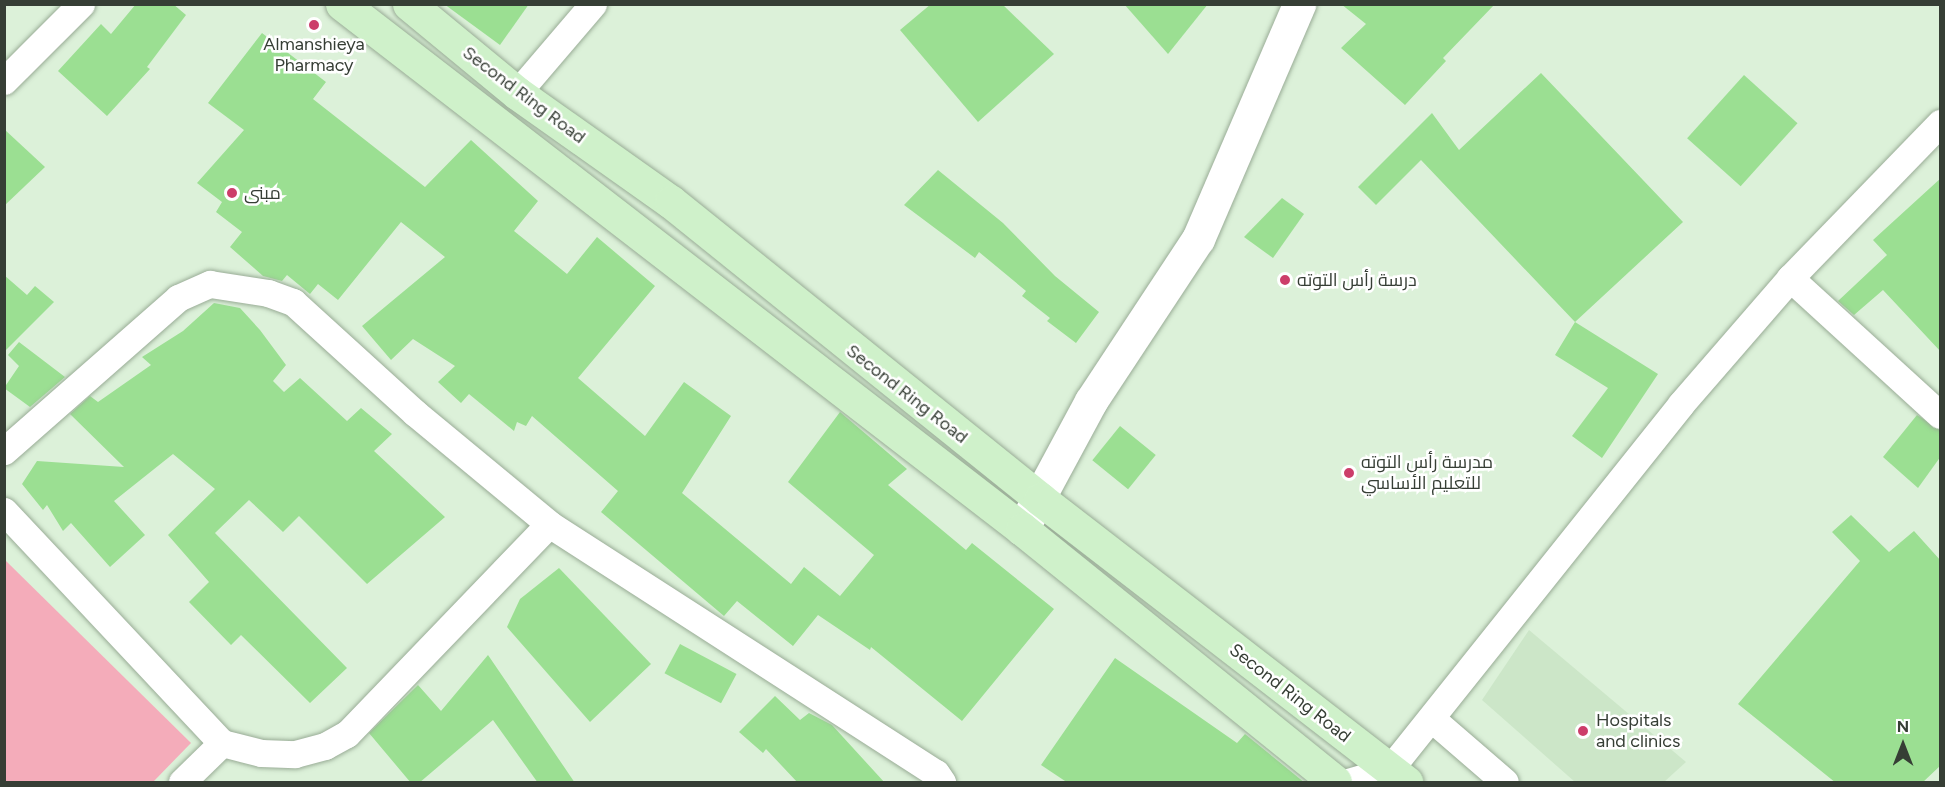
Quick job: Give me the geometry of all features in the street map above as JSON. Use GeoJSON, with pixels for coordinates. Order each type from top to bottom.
{"type":"FeatureCollection","features":[{"type":"Feature","properties":{"kind":"main road","name":"Second Ring Road"},"geometry":{"type":"LineString","coordinates":[[342,4],[1022,530],[1335,783]]}},
{"type":"Feature","properties":{"kind":"main road","name":"Second Ring Road"},"geometry":{"type":"LineString","coordinates":[[409,4],[517,93],[671,202],[1040,499],[1397,776]]}},
{"type":"Feature","properties":{"kind":"street"},"geometry":{"type":"LineString","coordinates":[[4,81],[81,4]]}},
{"type":"Feature","properties":{"kind":"street"},"geometry":{"type":"LineString","coordinates":[[517,93],[593,4]]}},
{"type":"Feature","properties":{"kind":"street"},"geometry":{"type":"LineString","coordinates":[[1022,530],[1091,401],[1198,239],[1299,4]]}},
{"type":"Feature","properties":{"kind":"street"},"geometry":{"type":"LineString","coordinates":[[1348,783],[1397,776],[1432,719],[1681,404],[1790,278],[1941,123]]}},
{"type":"Feature","properties":{"kind":"street"},"geometry":{"type":"LineString","coordinates":[[1790,278],[1941,415]]}},
{"type":"Feature","properties":{"kind":"street"},"geometry":{"type":"LineString","coordinates":[[4,451],[178,298],[210,284],[243,286],[292,302],[415,413],[549,524],[936,773],[942,783]]}},
{"type":"Feature","properties":{"kind":"street"},"geometry":{"type":"LineString","coordinates":[[4,511],[222,743],[261,753],[295,754],[324,746],[347,734],[549,524]]}},
{"type":"Feature","properties":{"kind":"street"},"geometry":{"type":"LineString","coordinates":[[1432,719],[1505,783]]}},
{"type":"Feature","properties":{"kind":"street"},"geometry":{"type":"LineString","coordinates":[[182,783],[222,743]]}},
{"type":"Feature","properties":{"kind":"shaded area"},"geometry":{"type":"Polygon","coordinates":[[[5,560],[191,743],[153,782],[5,782],[5,560]]]}},
{"type":"Feature","properties":{"kind":"shaded area","name":"Hospitals and clinics"},"geometry":{"type":"Polygon","coordinates":[[[1529,630],[1686,762],[1664,782],[1575,782],[1482,700],[1529,630]]]}},
{"type":"Feature","properties":{"kind":"building"},"geometry":{"type":"Polygon","coordinates":[[[136,4],[173,4],[186,15],[147,67],[150,69],[107,116],[58,71],[101,24],[111,34],[136,4]]]}},
{"type":"Feature","properties":{"kind":"building"},"geometry":{"type":"Polygon","coordinates":[[[444,4],[529,4],[500,45],[444,4]]]}},
{"type":"Feature","properties":{"kind":"building"},"geometry":{"type":"Polygon","coordinates":[[[931,4],[1002,4],[1054,54],[978,122],[900,30],[931,4]]]}},
{"type":"Feature","properties":{"kind":"building"},"geometry":{"type":"Polygon","coordinates":[[[1124,4],[1208,4],[1168,54],[1124,4]]]}},
{"type":"Feature","properties":{"kind":"building"},"geometry":{"type":"Polygon","coordinates":[[[1341,4],[1495,4],[1443,58],[1446,61],[1405,105],[1341,48],[1366,24],[1341,4]]]}},
{"type":"Feature","properties":{"kind":"building"},"geometry":{"type":"Polygon","coordinates":[[[262,33],[326,82],[313,99],[425,187],[471,140],[538,201],[514,231],[567,274],[597,237],[655,286],[578,378],[645,436],[684,382],[731,416],[682,493],[791,584],[804,567],[840,596],[874,555],[788,482],[840,412],[907,469],[888,485],[966,550],[972,543],[1054,609],[962,721],[871,647],[870,650],[818,615],[793,646],[737,601],[724,616],[601,512],[618,491],[532,416],[526,426],[517,422],[514,431],[469,394],[461,403],[438,382],[455,366],[413,339],[391,360],[362,326],[445,257],[401,222],[338,300],[318,284],[310,294],[287,275],[282,281],[263,276],[230,247],[242,232],[216,212],[222,202],[197,183],[244,130],[208,103],[262,33]]]}},
{"type":"Feature","properties":{"kind":"building"},"geometry":{"type":"Polygon","coordinates":[[[1541,73],[1683,222],[1575,322],[1421,160],[1376,205],[1358,187],[1432,113],[1459,150],[1541,73]]]}},
{"type":"Feature","properties":{"kind":"building"},"geometry":{"type":"Polygon","coordinates":[[[1744,75],[1798,123],[1741,186],[1687,138],[1744,75]]]}},
{"type":"Feature","properties":{"kind":"building"},"geometry":{"type":"Polygon","coordinates":[[[4,129],[45,167],[4,206],[4,129]]]}},
{"type":"Feature","properties":{"kind":"building"},"geometry":{"type":"Polygon","coordinates":[[[938,170],[1003,223],[1055,276],[1099,312],[1076,343],[1047,321],[1050,318],[1022,296],[1026,291],[979,252],[975,258],[904,205],[938,170]]]}},
{"type":"Feature","properties":{"kind":"building"},"geometry":{"type":"Polygon","coordinates":[[[1941,178],[1941,352],[1883,290],[1854,315],[1838,301],[1887,255],[1873,240],[1941,178]]]}},
{"type":"Feature","properties":{"kind":"building"},"geometry":{"type":"Polygon","coordinates":[[[1282,198],[1304,214],[1273,258],[1244,237],[1282,198]]]}},
{"type":"Feature","properties":{"kind":"building"},"geometry":{"type":"Polygon","coordinates":[[[4,275],[27,295],[35,286],[54,302],[4,352],[4,275]]]}},
{"type":"Feature","properties":{"kind":"building"},"geometry":{"type":"Polygon","coordinates":[[[214,303],[240,308],[260,330],[286,365],[273,381],[284,392],[300,378],[347,421],[361,408],[392,434],[374,451],[445,517],[367,584],[299,516],[283,532],[249,500],[215,533],[347,668],[310,703],[241,635],[231,645],[189,602],[209,582],[168,535],[215,489],[173,454],[114,501],[145,535],[110,567],[71,523],[63,531],[47,505],[43,510],[22,484],[37,461],[124,467],[70,414],[90,396],[98,402],[151,365],[142,357],[183,331],[214,303]]]}},
{"type":"Feature","properties":{"kind":"building"},"geometry":{"type":"Polygon","coordinates":[[[1575,322],[1658,374],[1602,458],[1572,436],[1608,388],[1555,355],[1575,322]]]}},
{"type":"Feature","properties":{"kind":"building"},"geometry":{"type":"Polygon","coordinates":[[[19,342],[65,377],[30,407],[4,388],[19,366],[8,355],[19,342]]]}},
{"type":"Feature","properties":{"kind":"building"},"geometry":{"type":"Polygon","coordinates":[[[1917,415],[1941,430],[1941,456],[1918,488],[1883,457],[1917,415]]]}},
{"type":"Feature","properties":{"kind":"building"},"geometry":{"type":"Polygon","coordinates":[[[1120,426],[1156,455],[1128,489],[1092,460],[1120,426]]]}},
{"type":"Feature","properties":{"kind":"building"},"geometry":{"type":"Polygon","coordinates":[[[1851,515],[1889,552],[1914,531],[1941,561],[1941,765],[1922,783],[1836,783],[1738,704],[1860,561],[1832,532],[1851,515]]]}},
{"type":"Feature","properties":{"kind":"building"},"geometry":{"type":"Polygon","coordinates":[[[559,568],[651,664],[590,722],[507,627],[520,599],[559,568]]]}},
{"type":"Feature","properties":{"kind":"building"},"geometry":{"type":"Polygon","coordinates":[[[680,644],[737,674],[721,703],[665,673],[680,644]]]}},
{"type":"Feature","properties":{"kind":"building"},"geometry":{"type":"Polygon","coordinates":[[[488,655],[575,783],[538,783],[493,720],[419,783],[411,783],[369,733],[418,685],[441,711],[488,655]]]}},
{"type":"Feature","properties":{"kind":"building"},"geometry":{"type":"Polygon","coordinates":[[[1115,658],[1237,743],[1245,734],[1305,783],[1068,783],[1041,765],[1115,658]]]}},
{"type":"Feature","properties":{"kind":"building"},"geometry":{"type":"Polygon","coordinates":[[[775,696],[800,720],[809,713],[832,725],[885,783],[798,783],[766,749],[763,753],[739,732],[775,696]]]}},
{"type":"Feature","properties":{"kind":"place","name":"Almanshieya Pharmacy"},"geometry":{"type":"Point","coordinates":[314,25]}},
{"type":"Feature","properties":{"kind":"place","name":"مبنى"},"geometry":{"type":"Point","coordinates":[232,193]}},
{"type":"Feature","properties":{"kind":"place","name":"درسة رأس التوته"},"geometry":{"type":"Point","coordinates":[1285,280]}},
{"type":"Feature","properties":{"kind":"place","name":"مدرسة رأس التوته للتعليم الأساسي"},"geometry":{"type":"Point","coordinates":[1349,473]}},
{"type":"Feature","properties":{"kind":"place","name":"Hospitals and clinics"},"geometry":{"type":"Point","coordinates":[1583,731]}}]}
